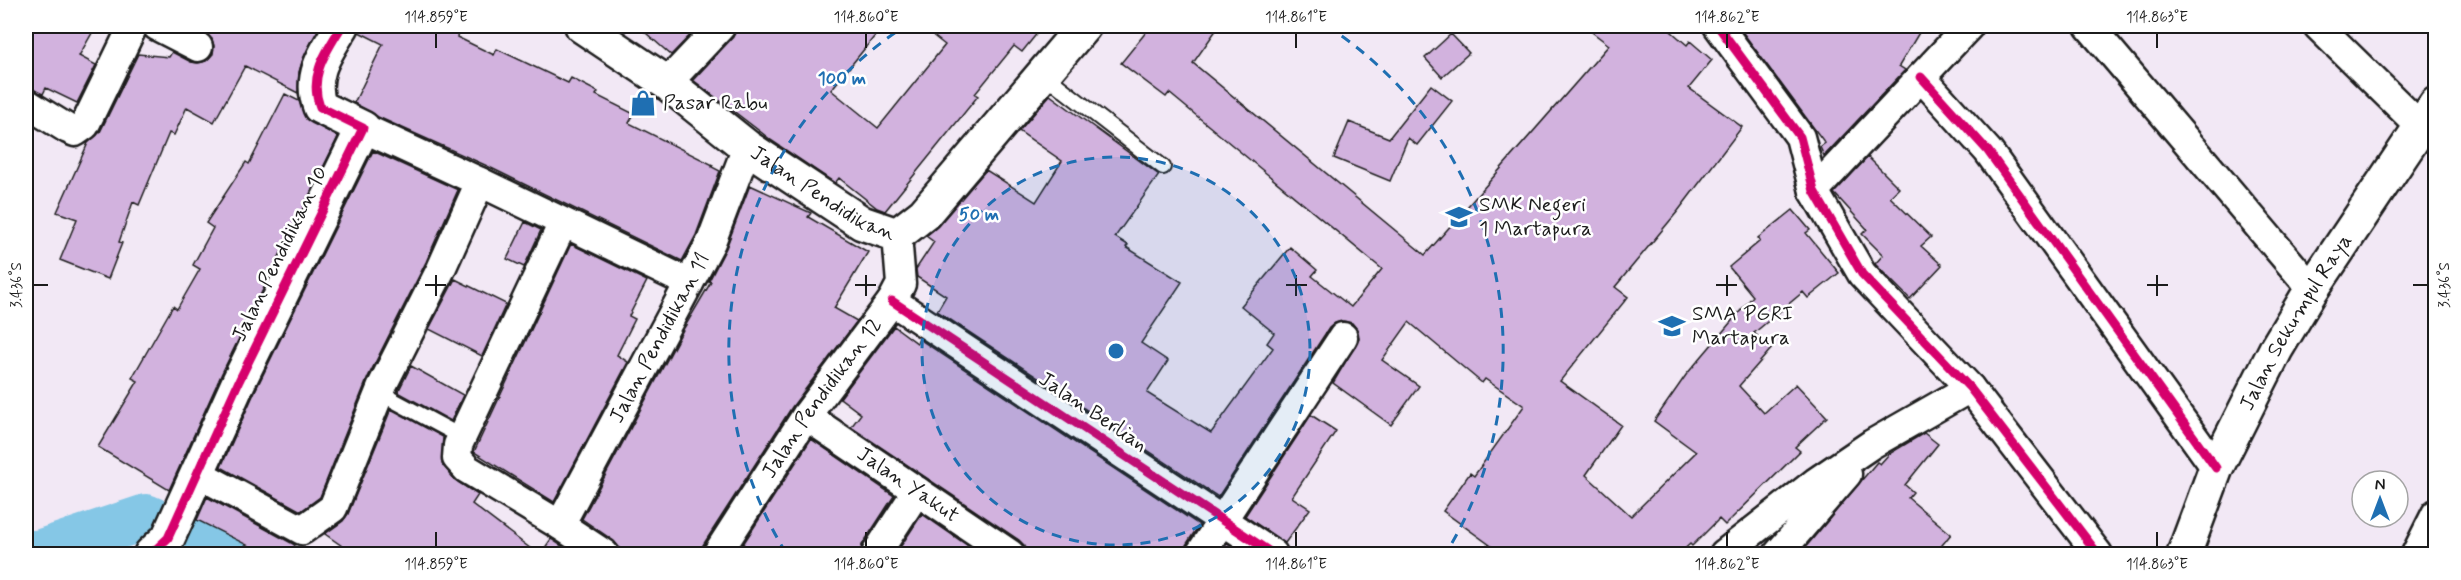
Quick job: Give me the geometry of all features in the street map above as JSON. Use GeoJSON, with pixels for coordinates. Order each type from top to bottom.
{"type":"FeatureCollection","features":[{"type":"Feature","properties":{"kind":"street"},"geometry":{"type":"LineString","coordinates":[[26,103],[68,129],[75,132],[79,130],[85,124],[133,26]]}},
{"type":"Feature","properties":{"kind":"street"},"geometry":{"type":"LineString","coordinates":[[157,26],[198,47]]}},
{"type":"Feature","properties":{"kind":"street"},"geometry":{"type":"LineString","coordinates":[[342,26],[317,70],[316,94],[320,107],[689,283]]}},
{"type":"Feature","properties":{"kind":"street","name":"Jalan Pendidikan"},"geometry":{"type":"LineString","coordinates":[[582,26],[667,83],[747,147],[862,223],[897,236],[924,214],[1084,26]]}},
{"type":"Feature","properties":{"kind":"street"},"geometry":{"type":"LineString","coordinates":[[667,83],[721,26]]}},
{"type":"Feature","properties":{"kind":"street"},"geometry":{"type":"LineString","coordinates":[[1814,190],[1969,26]]}},
{"type":"Feature","properties":{"kind":"street"},"geometry":{"type":"LineString","coordinates":[[2089,26],[2312,289]]}},
{"type":"Feature","properties":{"kind":"street"},"geometry":{"type":"LineString","coordinates":[[2318,26],[2430,124]]}},
{"type":"Feature","properties":{"kind":"street"},"geometry":{"type":"LineString","coordinates":[[1722,27],[1800,137],[1814,190],[1862,274],[1970,388],[2098,555]]}},
{"type":"Feature","properties":{"kind":"street"},"geometry":{"type":"LineString","coordinates":[[1921,77],[1988,151],[2216,468]]}},
{"type":"Feature","properties":{"kind":"street","name":"Jalan Sekumpul Raya"},"geometry":{"type":"LineString","coordinates":[[2184,555],[2216,468],[2276,349],[2312,289],[2430,124]]}},
{"type":"Feature","properties":{"kind":"street","name":"Jalan Pendidikan 10"},"geometry":{"type":"LineString","coordinates":[[165,538],[199,474],[238,381],[363,128]]}},
{"type":"Feature","properties":{"kind":"street","name":"Jalan Pendidikan 11"},"geometry":{"type":"LineString","coordinates":[[560,525],[711,242],[747,147]]}},
{"type":"Feature","properties":{"kind":"street"},"geometry":{"type":"LineString","coordinates":[[199,474],[302,530],[333,508],[380,393],[441,269],[480,182]]}},
{"type":"Feature","properties":{"kind":"street"},"geometry":{"type":"LineString","coordinates":[[563,224],[458,445],[457,458],[467,469],[560,525],[604,555]]}},
{"type":"Feature","properties":{"kind":"street","name":"Jalan Pendidikan 12"},"geometry":{"type":"LineString","coordinates":[[717,555],[806,416],[892,301],[901,284],[897,236]]}},
{"type":"Feature","properties":{"kind":"street","name":"Jalan Berlian"},"geometry":{"type":"LineString","coordinates":[[892,301],[1273,555]]}},
{"type":"Feature","properties":{"kind":"street"},"geometry":{"type":"LineString","coordinates":[[1200,555],[1343,337]]}},
{"type":"Feature","properties":{"kind":"street"},"geometry":{"type":"LineString","coordinates":[[1724,555],[1816,482],[1872,444],[1970,388]]}},
{"type":"Feature","properties":{"kind":"street","name":"Jalan Yakut"},"geometry":{"type":"LineString","coordinates":[[806,416],[1010,555]]}},
{"type":"Feature","properties":{"kind":"street"},"geometry":{"type":"LineString","coordinates":[[1778,555],[1872,444]]}},
{"type":"Feature","properties":{"kind":"street"},"geometry":{"type":"LineString","coordinates":[[876,555],[917,491]]}},
{"type":"Feature","properties":{"kind":"street"},"geometry":{"type":"LineString","coordinates":[[2416,555],[2436,514]]}},
{"type":"Feature","properties":{"kind":"lane"},"geometry":{"type":"LineString","coordinates":[[1042,73],[1163,167]]}},
{"type":"Feature","properties":{"kind":"lane"},"geometry":{"type":"LineString","coordinates":[[380,393],[462,437]]}},
{"type":"Feature","properties":{"kind":"building"},"geometry":{"type":"Polygon","coordinates":[[[26,26],[96,26],[79,56],[96,65],[77,103],[46,88],[43,94],[26,87],[26,26]]]}},
{"type":"Feature","properties":{"kind":"building"},"geometry":{"type":"Polygon","coordinates":[[[192,26],[320,26],[303,59],[299,72],[298,93],[245,66],[214,122],[187,107],[174,135],[169,133],[139,205],[133,202],[119,242],[122,243],[108,279],[60,260],[77,219],[57,212],[88,143],[100,132],[138,54],[169,57],[172,52],[191,62],[206,61],[213,54],[212,39],[192,26]]]}},
{"type":"Feature","properties":{"kind":"building"},"geometry":{"type":"Polygon","coordinates":[[[361,26],[440,26],[494,55],[497,49],[568,83],[571,78],[598,92],[596,95],[634,114],[629,123],[713,165],[712,167],[720,171],[696,235],[682,261],[485,165],[378,117],[354,103],[383,44],[359,32],[361,26]]]}},
{"type":"Feature","properties":{"kind":"building"},"geometry":{"type":"Polygon","coordinates":[[[638,26],[699,26],[671,55],[638,26]]]}},
{"type":"Feature","properties":{"kind":"building"},"geometry":{"type":"Polygon","coordinates":[[[737,26],[883,26],[831,90],[878,128],[945,45],[921,26],[1043,26],[1022,52],[1014,46],[975,94],[978,96],[885,211],[877,208],[839,178],[835,183],[771,140],[693,80],[733,37],[737,26]]]}},
{"type":"Feature","properties":{"kind":"building"},"geometry":{"type":"Polygon","coordinates":[[[1151,26],[1219,26],[1193,63],[1425,255],[1609,45],[1584,26],[1665,26],[1687,45],[1690,41],[1712,60],[1689,88],[1742,127],[1678,211],[1615,287],[1628,297],[1560,381],[1621,425],[1586,475],[1631,516],[1696,452],[1654,421],[1686,375],[1753,296],[1729,267],[1760,241],[1758,238],[1793,210],[1810,230],[1806,233],[1839,273],[1808,298],[1803,292],[1754,333],[1772,348],[1739,386],[1764,413],[1796,384],[1827,417],[1795,447],[1800,451],[1725,525],[1719,519],[1692,546],[1690,544],[1678,555],[1504,555],[1443,511],[1470,473],[1474,476],[1524,406],[1485,379],[1482,383],[1409,322],[1382,360],[1419,386],[1391,425],[1333,383],[1359,339],[1357,329],[1352,323],[1343,321],[1329,328],[1218,497],[937,311],[946,296],[917,277],[916,269],[934,242],[926,236],[938,226],[986,170],[1036,202],[1062,161],[1019,131],[1050,95],[1159,175],[1115,237],[1128,245],[1126,247],[1182,282],[1141,343],[1168,361],[1147,393],[1211,433],[1273,348],[1267,343],[1274,333],[1241,306],[1290,247],[1317,270],[1312,276],[1351,307],[1382,269],[1169,93],[1166,97],[1121,63],[1151,26]]]}},
{"type":"Feature","properties":{"kind":"building"},"geometry":{"type":"Polygon","coordinates":[[[1738,26],[1923,26],[1899,66],[1905,70],[1824,156],[1820,147],[1825,143],[1738,26]]]}},
{"type":"Feature","properties":{"kind":"building"},"geometry":{"type":"Polygon","coordinates":[[[1451,34],[1469,53],[1442,77],[1425,58],[1451,34]]]}},
{"type":"Feature","properties":{"kind":"building"},"geometry":{"type":"Polygon","coordinates":[[[1431,85],[1452,101],[1417,145],[1408,138],[1390,181],[1334,158],[1349,122],[1389,138],[1431,85]]]}},
{"type":"Feature","properties":{"kind":"building"},"geometry":{"type":"Polygon","coordinates":[[[285,94],[299,101],[306,119],[338,137],[222,373],[169,490],[98,447],[138,381],[132,378],[173,306],[177,309],[200,269],[193,265],[213,228],[206,223],[246,162],[249,164],[285,94]]]}},
{"type":"Feature","properties":{"kind":"building"},"geometry":{"type":"Polygon","coordinates":[[[373,151],[458,190],[426,262],[368,377],[320,497],[301,511],[221,467],[256,389],[373,151]]]}},
{"type":"Feature","properties":{"kind":"building"},"geometry":{"type":"Polygon","coordinates":[[[1868,157],[1899,188],[1890,197],[1931,237],[1921,246],[1942,265],[1910,299],[1875,264],[1883,255],[1862,234],[1867,229],[1834,193],[1868,157]]]}},
{"type":"Feature","properties":{"kind":"building"},"geometry":{"type":"Polygon","coordinates":[[[750,185],[811,213],[808,217],[868,252],[834,308],[857,321],[792,407],[703,545],[701,555],[620,555],[619,547],[614,541],[582,519],[711,282],[709,281],[726,248],[750,185]]]}},
{"type":"Feature","properties":{"kind":"building"},"geometry":{"type":"Polygon","coordinates":[[[525,222],[541,230],[524,267],[507,259],[525,222]]]}},
{"type":"Feature","properties":{"kind":"building"},"geometry":{"type":"Polygon","coordinates":[[[571,244],[647,281],[629,316],[635,319],[617,355],[628,362],[554,502],[474,452],[571,244]]]}},
{"type":"Feature","properties":{"kind":"building"},"geometry":{"type":"Polygon","coordinates":[[[455,279],[506,304],[482,356],[429,329],[455,279]]]}},
{"type":"Feature","properties":{"kind":"building"},"geometry":{"type":"Polygon","coordinates":[[[894,326],[917,343],[919,339],[1199,525],[1186,545],[1184,555],[1026,555],[1025,546],[1019,540],[851,427],[861,414],[840,398],[894,326]]]}},
{"type":"Feature","properties":{"kind":"building"},"geometry":{"type":"Polygon","coordinates":[[[411,366],[463,395],[451,421],[398,392],[411,366]]]}},
{"type":"Feature","properties":{"kind":"building"},"geometry":{"type":"Polygon","coordinates":[[[391,409],[443,437],[442,464],[455,480],[478,495],[472,504],[539,555],[355,555],[325,534],[343,521],[348,514],[391,409]]]}},
{"type":"Feature","properties":{"kind":"building"},"geometry":{"type":"Polygon","coordinates":[[[1311,415],[1336,431],[1292,497],[1310,509],[1285,543],[1245,516],[1311,415]]]}},
{"type":"Feature","properties":{"kind":"building"},"geometry":{"type":"Polygon","coordinates":[[[1924,433],[1938,444],[1905,485],[1913,492],[1908,498],[1951,534],[1934,555],[1799,555],[1877,462],[1880,464],[1889,454],[1924,433]]]}},
{"type":"Feature","properties":{"kind":"building"},"geometry":{"type":"Polygon","coordinates":[[[811,439],[894,496],[862,545],[860,555],[736,555],[811,439]]]}},
{"type":"Feature","properties":{"kind":"building"},"geometry":{"type":"Polygon","coordinates":[[[207,497],[295,545],[290,555],[267,555],[197,520],[207,497]]]}},
{"type":"Feature","properties":{"kind":"building"},"geometry":{"type":"Polygon","coordinates":[[[922,514],[981,555],[895,555],[922,514]]]}},
{"type":"Feature","properties":{"kind":"building"},"geometry":{"type":"Polygon","coordinates":[[[551,539],[575,555],[540,555],[551,539]]]}},
{"type":"Feature","properties":{"kind":"building"},"geometry":{"type":"Polygon","coordinates":[[[1227,543],[1244,555],[1219,555],[1227,543]]]}},
{"type":"Feature","properties":{"kind":"waterway"},"geometry":{"type":"LineString","coordinates":[[26,553],[38,553],[146,517],[231,554]]}},
{"type":"Feature","properties":{"kind":"cycle path"},"geometry":{"type":"LineString","coordinates":[[151,554],[168,538],[239,381],[363,128],[320,107],[317,96],[316,85],[320,65],[342,26]]}},
{"type":"Feature","properties":{"kind":"cycle path"},"geometry":{"type":"LineString","coordinates":[[1718,26],[1800,137],[1814,191],[1862,274],[1970,388],[2098,554]]}},
{"type":"Feature","properties":{"kind":"cycle path"},"geometry":{"type":"LineString","coordinates":[[1921,77],[1988,151],[2216,468]]}},
{"type":"Feature","properties":{"kind":"cycle path"},"geometry":{"type":"LineString","coordinates":[[892,301],[1273,554]]}},
{"type":"Feature","properties":{"kind":"place","name":"Pasar Rabu"},"geometry":{"type":"Point","coordinates":[643,103]}},
{"type":"Feature","properties":{"kind":"place","name":"SMK Negeri 1 Martapura"},"geometry":{"type":"Point","coordinates":[1459,217]}},
{"type":"Feature","properties":{"kind":"place","name":"SMA PGRI Martapura"},"geometry":{"type":"Point","coordinates":[1672,326]}}]}
